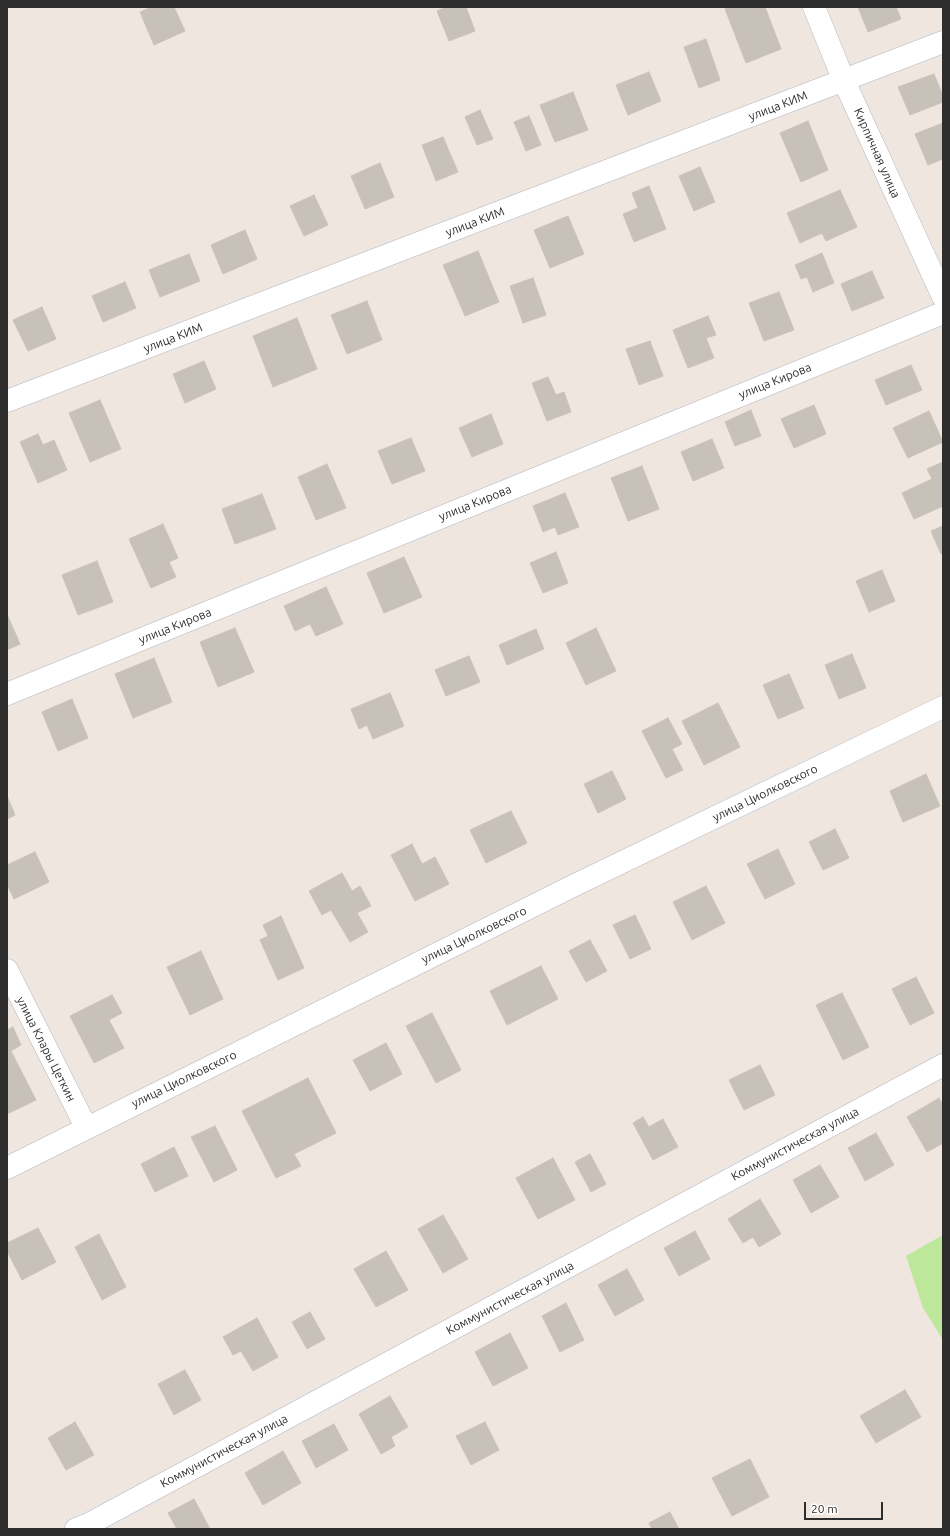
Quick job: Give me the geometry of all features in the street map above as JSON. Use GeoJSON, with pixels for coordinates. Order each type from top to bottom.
{"type":"FeatureCollection","features":[{"type":"Feature","properties":{"kind":"street","name":"Кирпичная улица"},"geometry":{"type":"LineString","coordinates":[[814,7],[844,81],[943,297]]}},
{"type":"Feature","properties":{"kind":"street","name":"улица КИМ"},"geometry":{"type":"LineString","coordinates":[[7,400],[943,42]]}},
{"type":"Feature","properties":{"kind":"street","name":"улица Кирова"},"geometry":{"type":"LineString","coordinates":[[7,694],[943,312]]}},
{"type":"Feature","properties":{"kind":"street","name":"улица Циолковского"},"geometry":{"type":"LineString","coordinates":[[7,1168],[86,1127],[577,884],[943,706]]}},
{"type":"Feature","properties":{"kind":"street","name":"улица Клары Цеткин"},"geometry":{"type":"LineString","coordinates":[[7,970],[86,1127]]}},
{"type":"Feature","properties":{"kind":"street","name":"Коммунистическая улица"},"geometry":{"type":"LineString","coordinates":[[76,1529],[89,1524],[943,1064]]}},
{"type":"Feature","properties":{"kind":"green space"},"geometry":{"type":"Polygon","coordinates":[[[943,1235],[943,1340],[923,1308],[906,1256],[943,1235]]]}},
{"type":"Feature","properties":{"kind":"building"},"geometry":{"type":"Polygon","coordinates":[[[152,7],[174,7],[185,31],[154,45],[140,12],[152,7]]]}},
{"type":"Feature","properties":{"kind":"building"},"geometry":{"type":"Polygon","coordinates":[[[446,7],[466,7],[475,31],[449,41],[437,11],[446,7]]]}},
{"type":"Feature","properties":{"kind":"building"},"geometry":{"type":"Polygon","coordinates":[[[729,7],[765,7],[781,49],[746,63],[725,9],[729,7]]]}},
{"type":"Feature","properties":{"kind":"building"},"geometry":{"type":"Polygon","coordinates":[[[858,7],[896,7],[901,19],[868,32],[858,7]]]}},
{"type":"Feature","properties":{"kind":"building"},"geometry":{"type":"Polygon","coordinates":[[[706,39],[720,80],[699,88],[684,47],[706,39]]]}},
{"type":"Feature","properties":{"kind":"building"},"geometry":{"type":"Polygon","coordinates":[[[649,72],[661,101],[628,115],[616,85],[649,72]]]}},
{"type":"Feature","properties":{"kind":"building"},"geometry":{"type":"Polygon","coordinates":[[[934,74],[943,96],[943,102],[910,115],[898,87],[934,74]]]}},
{"type":"Feature","properties":{"kind":"building"},"geometry":{"type":"Polygon","coordinates":[[[573,92],[588,130],[555,142],[540,105],[573,92]]]}},
{"type":"Feature","properties":{"kind":"building"},"geometry":{"type":"Polygon","coordinates":[[[480,110],[493,139],[477,145],[465,117],[480,110]]]}},
{"type":"Feature","properties":{"kind":"building"},"geometry":{"type":"Polygon","coordinates":[[[529,116],[541,145],[526,151],[514,122],[529,116]]]}},
{"type":"Feature","properties":{"kind":"building"},"geometry":{"type":"Polygon","coordinates":[[[808,121],[828,170],[801,182],[780,133],[808,121]]]}},
{"type":"Feature","properties":{"kind":"building"},"geometry":{"type":"Polygon","coordinates":[[[943,123],[943,159],[928,165],[915,134],[943,123]]]}},
{"type":"Feature","properties":{"kind":"building"},"geometry":{"type":"Polygon","coordinates":[[[443,137],[458,172],[436,181],[422,145],[443,137]]]}},
{"type":"Feature","properties":{"kind":"building"},"geometry":{"type":"Polygon","coordinates":[[[380,163],[394,197],[365,209],[351,176],[380,163]]]}},
{"type":"Feature","properties":{"kind":"building"},"geometry":{"type":"Polygon","coordinates":[[[700,167],[715,202],[694,211],[679,176],[700,167]]]}},
{"type":"Feature","properties":{"kind":"building"},"geometry":{"type":"Polygon","coordinates":[[[649,186],[666,229],[634,242],[623,214],[638,208],[632,193],[649,186]]]}},
{"type":"Feature","properties":{"kind":"building"},"geometry":{"type":"Polygon","coordinates":[[[840,190],[857,227],[826,241],[822,233],[800,243],[787,213],[840,190]]]}},
{"type":"Feature","properties":{"kind":"building"},"geometry":{"type":"Polygon","coordinates":[[[314,195],[328,225],[304,236],[290,206],[314,195]]]}},
{"type":"Feature","properties":{"kind":"building"},"geometry":{"type":"Polygon","coordinates":[[[568,216],[584,254],[550,268],[534,230],[568,216]]]}},
{"type":"Feature","properties":{"kind":"building"},"geometry":{"type":"Polygon","coordinates":[[[245,230],[257,259],[223,274],[211,245],[245,230]]]}},
{"type":"Feature","properties":{"kind":"building"},"geometry":{"type":"Polygon","coordinates":[[[478,251],[499,302],[465,316],[443,265],[478,251]]]}},
{"type":"Feature","properties":{"kind":"building"},"geometry":{"type":"Polygon","coordinates":[[[822,253],[834,283],[813,292],[807,277],[801,279],[795,265],[822,253]]]}},
{"type":"Feature","properties":{"kind":"building"},"geometry":{"type":"Polygon","coordinates":[[[189,254],[200,281],[160,297],[149,270],[189,254]]]}},
{"type":"Feature","properties":{"kind":"building"},"geometry":{"type":"Polygon","coordinates":[[[872,271],[884,298],[852,311],[841,284],[872,271]]]}},
{"type":"Feature","properties":{"kind":"building"},"geometry":{"type":"Polygon","coordinates":[[[533,278],[546,315],[523,323],[510,286],[533,278]]]}},
{"type":"Feature","properties":{"kind":"building"},"geometry":{"type":"Polygon","coordinates":[[[125,282],[136,308],[103,322],[92,296],[125,282]]]}},
{"type":"Feature","properties":{"kind":"building"},"geometry":{"type":"Polygon","coordinates":[[[779,292],[794,330],[764,341],[749,303],[779,292]]]}},
{"type":"Feature","properties":{"kind":"building"},"geometry":{"type":"Polygon","coordinates":[[[367,301],[382,340],[347,354],[331,315],[367,301]]]}},
{"type":"Feature","properties":{"kind":"building"},"geometry":{"type":"Polygon","coordinates":[[[42,307],[56,339],[28,351],[13,320],[42,307]]]}},
{"type":"Feature","properties":{"kind":"building"},"geometry":{"type":"Polygon","coordinates":[[[708,316],[716,335],[706,338],[714,358],[688,368],[673,330],[708,316]]]}},
{"type":"Feature","properties":{"kind":"building"},"geometry":{"type":"Polygon","coordinates":[[[297,318],[317,369],[273,387],[253,336],[297,318]]]}},
{"type":"Feature","properties":{"kind":"building"},"geometry":{"type":"Polygon","coordinates":[[[650,341],[663,376],[639,385],[626,349],[650,341]]]}},
{"type":"Feature","properties":{"kind":"building"},"geometry":{"type":"Polygon","coordinates":[[[204,361],[216,389],[185,403],[173,374],[204,361]]]}},
{"type":"Feature","properties":{"kind":"building"},"geometry":{"type":"Polygon","coordinates":[[[911,365],[922,390],[886,405],[875,380],[911,365]]]}},
{"type":"Feature","properties":{"kind":"building"},"geometry":{"type":"Polygon","coordinates":[[[548,377],[556,395],[564,392],[571,412],[547,421],[532,383],[548,377]]]}},
{"type":"Feature","properties":{"kind":"building"},"geometry":{"type":"Polygon","coordinates":[[[100,400],[121,449],[90,462],[69,413],[100,400]]]}},
{"type":"Feature","properties":{"kind":"building"},"geometry":{"type":"Polygon","coordinates":[[[814,405],[826,434],[794,448],[781,419],[814,405]]]}},
{"type":"Feature","properties":{"kind":"building"},"geometry":{"type":"Polygon","coordinates":[[[751,410],[761,436],[735,446],[725,422],[751,410]]]}},
{"type":"Feature","properties":{"kind":"building"},"geometry":{"type":"Polygon","coordinates":[[[929,411],[943,442],[908,458],[893,428],[929,411]]]}},
{"type":"Feature","properties":{"kind":"building"},"geometry":{"type":"Polygon","coordinates":[[[491,414],[503,444],[472,457],[459,428],[491,414]]]}},
{"type":"Feature","properties":{"kind":"building"},"geometry":{"type":"Polygon","coordinates":[[[38,434],[43,445],[54,440],[67,470],[38,483],[20,442],[38,434]]]}},
{"type":"Feature","properties":{"kind":"building"},"geometry":{"type":"Polygon","coordinates":[[[411,438],[425,471],[392,484],[378,451],[411,438]]]}},
{"type":"Feature","properties":{"kind":"building"},"geometry":{"type":"Polygon","coordinates":[[[712,439],[724,468],[693,481],[681,452],[712,439]]]}},
{"type":"Feature","properties":{"kind":"building"},"geometry":{"type":"Polygon","coordinates":[[[943,462],[943,506],[914,519],[902,493],[932,479],[927,469],[943,462]]]}},
{"type":"Feature","properties":{"kind":"building"},"geometry":{"type":"Polygon","coordinates":[[[327,464],[346,508],[316,520],[298,477],[327,464]]]}},
{"type":"Feature","properties":{"kind":"building"},"geometry":{"type":"Polygon","coordinates":[[[642,466],[659,509],[628,521],[611,478],[642,466]]]}},
{"type":"Feature","properties":{"kind":"building"},"geometry":{"type":"Polygon","coordinates":[[[565,493],[579,527],[558,535],[555,527],[543,532],[533,506],[565,493]]]}},
{"type":"Feature","properties":{"kind":"building"},"geometry":{"type":"Polygon","coordinates":[[[262,494],[276,529],[235,544],[222,509],[262,494]]]}},
{"type":"Feature","properties":{"kind":"building"},"geometry":{"type":"Polygon","coordinates":[[[163,524],[178,558],[169,562],[176,577],[151,588],[129,539],[163,524]]]}},
{"type":"Feature","properties":{"kind":"building"},"geometry":{"type":"Polygon","coordinates":[[[943,526],[943,553],[941,554],[931,531],[943,526]]]}},
{"type":"Feature","properties":{"kind":"building"},"geometry":{"type":"Polygon","coordinates":[[[556,552],[568,583],[543,593],[530,563],[556,552]]]}},
{"type":"Feature","properties":{"kind":"building"},"geometry":{"type":"Polygon","coordinates":[[[404,557],[422,597],[384,613],[367,573],[404,557]]]}},
{"type":"Feature","properties":{"kind":"building"},"geometry":{"type":"Polygon","coordinates":[[[97,561],[113,602],[78,615],[62,575],[97,561]]]}},
{"type":"Feature","properties":{"kind":"building"},"geometry":{"type":"Polygon","coordinates":[[[882,570],[895,601],[869,612],[856,581],[882,570]]]}},
{"type":"Feature","properties":{"kind":"building"},"geometry":{"type":"Polygon","coordinates":[[[326,587],[343,624],[316,636],[310,624],[295,631],[284,606],[326,587]]]}},
{"type":"Feature","properties":{"kind":"building"},"geometry":{"type":"Polygon","coordinates":[[[7,614],[20,644],[7,650],[7,614]]]}},
{"type":"Feature","properties":{"kind":"building"},"geometry":{"type":"Polygon","coordinates":[[[235,628],[254,672],[218,687],[200,642],[235,628]]]}},
{"type":"Feature","properties":{"kind":"building"},"geometry":{"type":"Polygon","coordinates":[[[596,628],[616,671],[586,685],[566,643],[596,628]]]}},
{"type":"Feature","properties":{"kind":"building"},"geometry":{"type":"Polygon","coordinates":[[[536,629],[544,649],[507,665],[499,645],[536,629]]]}},
{"type":"Feature","properties":{"kind":"building"},"geometry":{"type":"Polygon","coordinates":[[[852,654],[866,688],[839,699],[825,665],[852,654]]]}},
{"type":"Feature","properties":{"kind":"building"},"geometry":{"type":"Polygon","coordinates":[[[469,656],[480,682],[446,696],[435,670],[469,656]]]}},
{"type":"Feature","properties":{"kind":"building"},"geometry":{"type":"Polygon","coordinates":[[[154,658],[172,702],[133,718],[115,674],[154,658]]]}},
{"type":"Feature","properties":{"kind":"building"},"geometry":{"type":"Polygon","coordinates":[[[789,674],[804,708],[778,719],[763,685],[789,674]]]}},
{"type":"Feature","properties":{"kind":"building"},"geometry":{"type":"Polygon","coordinates":[[[390,693],[404,726],[373,739],[367,725],[359,729],[351,709],[390,693]]]}},
{"type":"Feature","properties":{"kind":"building"},"geometry":{"type":"Polygon","coordinates":[[[72,699],[88,738],[58,751],[42,712],[72,699]]]}},
{"type":"Feature","properties":{"kind":"building"},"geometry":{"type":"Polygon","coordinates":[[[718,703],[740,747],[704,765],[682,721],[718,703]]]}},
{"type":"Feature","properties":{"kind":"building"},"geometry":{"type":"Polygon","coordinates":[[[668,718],[682,744],[672,749],[683,770],[666,778],[642,731],[668,718]]]}},
{"type":"Feature","properties":{"kind":"building"},"geometry":{"type":"Polygon","coordinates":[[[612,771],[626,799],[598,813],[584,784],[612,771]]]}},
{"type":"Feature","properties":{"kind":"building"},"geometry":{"type":"Polygon","coordinates":[[[926,774],[940,806],[903,822],[890,791],[926,774]]]}},
{"type":"Feature","properties":{"kind":"building"},"geometry":{"type":"Polygon","coordinates":[[[7,796],[15,815],[7,819],[7,796]]]}},
{"type":"Feature","properties":{"kind":"building"},"geometry":{"type":"Polygon","coordinates":[[[511,811],[527,843],[486,863],[470,830],[511,811]]]}},
{"type":"Feature","properties":{"kind":"building"},"geometry":{"type":"Polygon","coordinates":[[[835,829],[849,858],[823,870],[809,842],[835,829]]]}},
{"type":"Feature","properties":{"kind":"building"},"geometry":{"type":"Polygon","coordinates":[[[412,844],[422,864],[435,857],[449,884],[415,901],[391,855],[412,844]]]}},
{"type":"Feature","properties":{"kind":"building"},"geometry":{"type":"Polygon","coordinates":[[[778,849],[795,884],[765,899],[747,864],[778,849]]]}},
{"type":"Feature","properties":{"kind":"building"},"geometry":{"type":"Polygon","coordinates":[[[35,852],[49,882],[14,899],[7,884],[7,865],[35,852]]]}},
{"type":"Feature","properties":{"kind":"building"},"geometry":{"type":"Polygon","coordinates":[[[342,873],[352,891],[360,886],[371,906],[357,913],[368,932],[350,942],[331,910],[322,915],[309,891],[342,873]]]}},
{"type":"Feature","properties":{"kind":"building"},"geometry":{"type":"Polygon","coordinates":[[[706,886],[725,923],[692,940],[673,902],[706,886]]]}},
{"type":"Feature","properties":{"kind":"building"},"geometry":{"type":"Polygon","coordinates":[[[635,915],[651,949],[630,959],[613,925],[635,915]]]}},
{"type":"Feature","properties":{"kind":"building"},"geometry":{"type":"Polygon","coordinates":[[[281,916],[304,968],[278,980],[260,940],[268,936],[263,925],[281,916]]]}},
{"type":"Feature","properties":{"kind":"building"},"geometry":{"type":"Polygon","coordinates":[[[590,940],[607,971],[586,982],[569,951],[590,940]]]}},
{"type":"Feature","properties":{"kind":"building"},"geometry":{"type":"Polygon","coordinates":[[[201,951],[223,999],[190,1015],[167,967],[201,951]]]}},
{"type":"Feature","properties":{"kind":"building"},"geometry":{"type":"Polygon","coordinates":[[[541,966],[558,999],[507,1025],[490,991],[541,966]]]}},
{"type":"Feature","properties":{"kind":"building"},"geometry":{"type":"Polygon","coordinates":[[[916,977],[934,1013],[910,1025],[892,989],[916,977]]]}},
{"type":"Feature","properties":{"kind":"building"},"geometry":{"type":"Polygon","coordinates":[[[842,993],[869,1047],[843,1060],[816,1005],[842,993]]]}},
{"type":"Feature","properties":{"kind":"building"},"geometry":{"type":"Polygon","coordinates":[[[112,995],[122,1013],[109,1020],[124,1048],[94,1063],[70,1016],[112,995]]]}},
{"type":"Feature","properties":{"kind":"building"},"geometry":{"type":"Polygon","coordinates":[[[432,1013],[461,1070],[436,1083],[406,1026],[432,1013]]]}},
{"type":"Feature","properties":{"kind":"building"},"geometry":{"type":"Polygon","coordinates":[[[13,1027],[21,1045],[11,1051],[36,1100],[7,1114],[7,1030],[13,1027]]]}},
{"type":"Feature","properties":{"kind":"building"},"geometry":{"type":"Polygon","coordinates":[[[386,1043],[402,1074],[370,1091],[353,1060],[386,1043]]]}},
{"type":"Feature","properties":{"kind":"building"},"geometry":{"type":"Polygon","coordinates":[[[760,1065],[775,1095],[744,1110],[729,1080],[760,1065]]]}},
{"type":"Feature","properties":{"kind":"building"},"geometry":{"type":"Polygon","coordinates":[[[308,1078],[336,1133],[294,1154],[301,1166],[276,1178],[242,1111],[308,1078]]]}},
{"type":"Feature","properties":{"kind":"building"},"geometry":{"type":"Polygon","coordinates":[[[939,1098],[943,1105],[943,1143],[927,1152],[907,1117],[939,1098]]]}},
{"type":"Feature","properties":{"kind":"building"},"geometry":{"type":"Polygon","coordinates":[[[643,1117],[649,1127],[663,1119],[678,1147],[653,1160],[633,1123],[643,1117]]]}},
{"type":"Feature","properties":{"kind":"building"},"geometry":{"type":"Polygon","coordinates":[[[215,1126],[237,1170],[214,1182],[191,1137],[215,1126]]]}},
{"type":"Feature","properties":{"kind":"building"},"geometry":{"type":"Polygon","coordinates":[[[876,1133],[894,1165],[865,1181],[848,1148],[876,1133]]]}},
{"type":"Feature","properties":{"kind":"building"},"geometry":{"type":"Polygon","coordinates":[[[174,1147],[188,1176],[155,1192],[141,1164],[174,1147]]]}},
{"type":"Feature","properties":{"kind":"building"},"geometry":{"type":"Polygon","coordinates":[[[590,1154],[606,1184],[591,1192],[575,1162],[590,1154]]]}},
{"type":"Feature","properties":{"kind":"building"},"geometry":{"type":"Polygon","coordinates":[[[553,1158],[575,1200],[538,1219],[516,1178],[553,1158]]]}},
{"type":"Feature","properties":{"kind":"building"},"geometry":{"type":"Polygon","coordinates":[[[820,1165],[839,1197],[811,1213],[793,1180],[820,1165]]]}},
{"type":"Feature","properties":{"kind":"building"},"geometry":{"type":"Polygon","coordinates":[[[760,1199],[781,1234],[759,1247],[753,1237],[743,1243],[728,1219],[760,1199]]]}},
{"type":"Feature","properties":{"kind":"building"},"geometry":{"type":"Polygon","coordinates":[[[443,1215],[468,1259],[443,1273],[418,1229],[443,1215]]]}},
{"type":"Feature","properties":{"kind":"building"},"geometry":{"type":"Polygon","coordinates":[[[38,1228],[56,1262],[22,1280],[7,1251],[7,1243],[38,1228]]]}},
{"type":"Feature","properties":{"kind":"building"},"geometry":{"type":"Polygon","coordinates":[[[695,1231],[710,1259],[679,1276],[664,1248],[695,1231]]]}},
{"type":"Feature","properties":{"kind":"building"},"geometry":{"type":"Polygon","coordinates":[[[99,1234],[126,1287],[102,1300],[75,1247],[99,1234]]]}},
{"type":"Feature","properties":{"kind":"building"},"geometry":{"type":"Polygon","coordinates":[[[386,1251],[408,1290],[376,1307],[354,1269],[386,1251]]]}},
{"type":"Feature","properties":{"kind":"building"},"geometry":{"type":"Polygon","coordinates":[[[627,1269],[644,1300],[615,1316],[598,1285],[627,1269]]]}},
{"type":"Feature","properties":{"kind":"building"},"geometry":{"type":"Polygon","coordinates":[[[566,1303],[584,1340],[560,1352],[542,1316],[566,1303]]]}},
{"type":"Feature","properties":{"kind":"building"},"geometry":{"type":"Polygon","coordinates":[[[310,1312],[325,1339],[307,1349],[292,1322],[310,1312]]]}},
{"type":"Feature","properties":{"kind":"building"},"geometry":{"type":"Polygon","coordinates":[[[257,1318],[278,1357],[253,1371],[241,1351],[233,1355],[223,1337],[257,1318]]]}},
{"type":"Feature","properties":{"kind":"building"},"geometry":{"type":"Polygon","coordinates":[[[510,1333],[528,1368],[493,1386],[475,1352],[510,1333]]]}},
{"type":"Feature","properties":{"kind":"building"},"geometry":{"type":"Polygon","coordinates":[[[185,1370],[201,1400],[174,1415],[158,1384],[185,1370]]]}},
{"type":"Feature","properties":{"kind":"building"},"geometry":{"type":"Polygon","coordinates":[[[905,1390],[921,1417],[876,1443],[860,1416],[905,1390]]]}},
{"type":"Feature","properties":{"kind":"building"},"geometry":{"type":"Polygon","coordinates":[[[390,1396],[408,1427],[391,1437],[395,1446],[381,1454],[359,1414],[390,1396]]]}},
{"type":"Feature","properties":{"kind":"building"},"geometry":{"type":"Polygon","coordinates":[[[75,1422],[94,1455],[66,1470],[48,1438],[75,1422]]]}},
{"type":"Feature","properties":{"kind":"building"},"geometry":{"type":"Polygon","coordinates":[[[485,1422],[499,1450],[471,1465],[456,1436],[485,1422]]]}},
{"type":"Feature","properties":{"kind":"building"},"geometry":{"type":"Polygon","coordinates":[[[334,1424],[348,1450],[316,1468],[302,1441],[334,1424]]]}},
{"type":"Feature","properties":{"kind":"building"},"geometry":{"type":"Polygon","coordinates":[[[283,1451],[301,1483],[263,1505],[245,1473],[283,1451]]]}},
{"type":"Feature","properties":{"kind":"building"},"geometry":{"type":"Polygon","coordinates":[[[750,1459],[769,1497],[732,1516],[712,1478],[750,1459]]]}},
{"type":"Feature","properties":{"kind":"building"},"geometry":{"type":"Polygon","coordinates":[[[194,1499],[210,1529],[177,1529],[168,1513],[194,1499]]]}},
{"type":"Feature","properties":{"kind":"building"},"geometry":{"type":"Polygon","coordinates":[[[670,1512],[679,1529],[652,1529],[649,1523],[670,1512]]]}}]}
